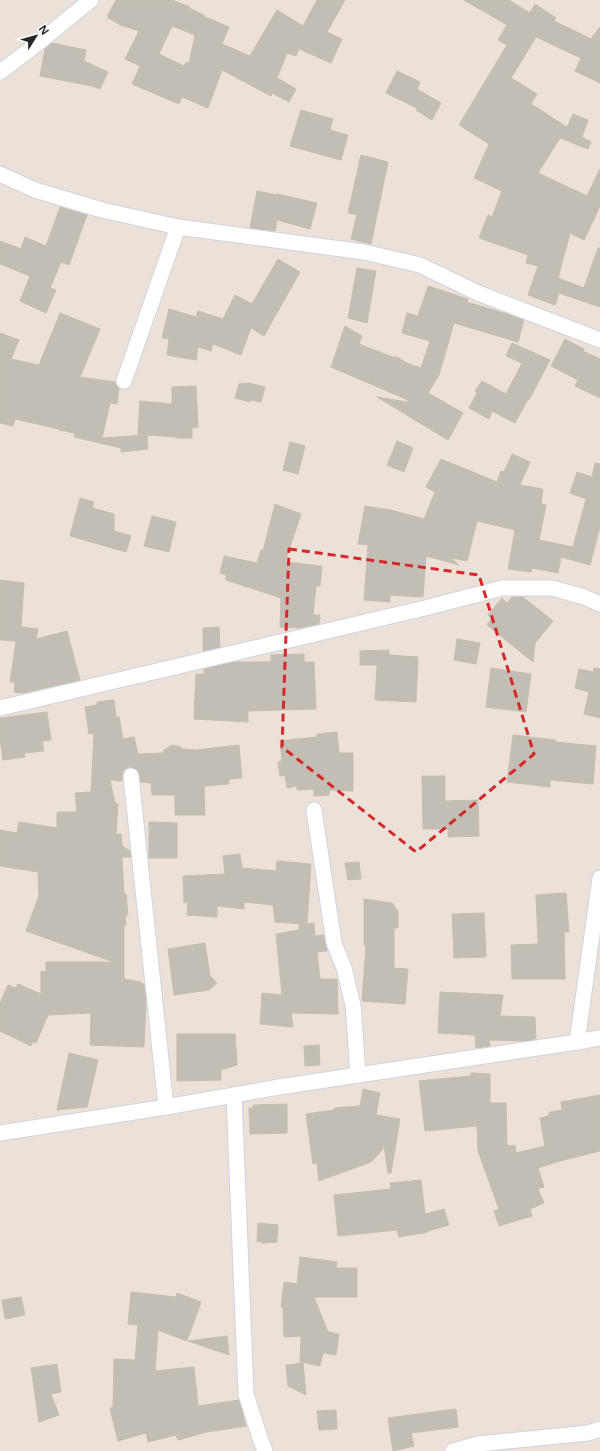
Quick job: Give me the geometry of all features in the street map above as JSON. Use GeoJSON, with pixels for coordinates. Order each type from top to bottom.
{"type":"FeatureCollection","features":[{"type":"Feature","properties":{"kind":"street"},"geometry":{"type":"LineString","coordinates":[[0,72],[91,0]]}},
{"type":"Feature","properties":{"kind":"street"},"geometry":{"type":"LineString","coordinates":[[0,174],[35,190],[102,210],[178,227],[364,252],[420,265],[478,293],[600,340]]}},
{"type":"Feature","properties":{"kind":"street"},"geometry":{"type":"LineString","coordinates":[[124,381],[178,227]]}},
{"type":"Feature","properties":{"kind":"street"},"geometry":{"type":"LineString","coordinates":[[0,708],[425,608],[502,588],[552,588],[584,597],[600,604]]}},
{"type":"Feature","properties":{"kind":"street"},"geometry":{"type":"LineString","coordinates":[[130,776],[166,1107]]}},
{"type":"Feature","properties":{"kind":"street"},"geometry":{"type":"LineString","coordinates":[[314,810],[334,943],[344,968],[353,1005],[358,1075]]}},
{"type":"Feature","properties":{"kind":"street"},"geometry":{"type":"LineString","coordinates":[[577,1042],[600,878]]}},
{"type":"Feature","properties":{"kind":"street"},"geometry":{"type":"LineString","coordinates":[[0,1133],[358,1075],[600,1038]]}},
{"type":"Feature","properties":{"kind":"street"},"geometry":{"type":"LineString","coordinates":[[234,1095],[246,1394],[260,1442],[265,1451]]}},
{"type":"Feature","properties":{"kind":"street"},"geometry":{"type":"LineString","coordinates":[[453,1451],[478,1444],[588,1433],[600,1429]]}},
{"type":"Feature","properties":{"kind":"highlighted area"},"geometry":{"type":"Polygon","coordinates":[[[289,549],[479,575],[534,754],[416,852],[282,747],[289,549]]]}},
{"type":"Feature","properties":{"kind":"building"},"geometry":{"type":"Polygon","coordinates":[[[116,0],[172,0],[190,7],[189,8],[204,15],[203,16],[229,27],[222,44],[250,56],[277,10],[303,26],[317,0],[345,0],[327,32],[342,39],[331,63],[299,49],[296,56],[287,53],[277,78],[296,89],[289,102],[272,93],[271,96],[222,70],[208,108],[182,97],[179,104],[132,84],[140,66],[125,59],[139,31],[120,25],[107,17],[116,0]],[[172,26],[159,54],[184,66],[186,62],[189,63],[195,35],[172,26]]]}},
{"type":"Feature","properties":{"kind":"building"},"geometry":{"type":"Polygon","coordinates":[[[464,0],[509,0],[530,13],[535,4],[556,18],[554,21],[591,39],[600,27],[600,83],[575,71],[581,58],[536,37],[511,78],[537,94],[531,104],[567,127],[573,114],[588,120],[582,137],[591,142],[588,149],[560,138],[538,173],[587,196],[600,169],[600,206],[584,240],[570,233],[558,278],[584,288],[598,248],[600,248],[600,307],[559,293],[555,305],[528,295],[538,266],[526,263],[528,255],[479,238],[488,215],[492,217],[502,191],[474,178],[489,144],[459,125],[507,45],[498,40],[507,25],[464,0]]]}},
{"type":"Feature","properties":{"kind":"building"},"geometry":{"type":"Polygon","coordinates":[[[52,43],[86,50],[84,61],[108,72],[100,89],[92,86],[40,76],[45,49],[52,43]]]}},
{"type":"Feature","properties":{"kind":"building"},"geometry":{"type":"Polygon","coordinates":[[[397,71],[420,82],[417,89],[441,103],[432,120],[416,110],[417,108],[386,93],[397,71]]]}},
{"type":"Feature","properties":{"kind":"building"},"geometry":{"type":"Polygon","coordinates":[[[301,110],[333,119],[330,130],[348,135],[341,160],[290,146],[301,110]]]}},
{"type":"Feature","properties":{"kind":"building"},"geometry":{"type":"Polygon","coordinates":[[[361,155],[388,162],[371,244],[351,239],[357,215],[348,213],[361,155]]]}},
{"type":"Feature","properties":{"kind":"building"},"geometry":{"type":"Polygon","coordinates":[[[257,191],[317,203],[310,229],[277,220],[275,231],[250,228],[257,191]]]}},
{"type":"Feature","properties":{"kind":"building"},"geometry":{"type":"Polygon","coordinates":[[[60,207],[87,215],[69,265],[61,262],[50,288],[56,290],[46,313],[20,301],[30,276],[0,264],[0,241],[21,249],[25,237],[46,246],[60,207]]]}},
{"type":"Feature","properties":{"kind":"building"},"geometry":{"type":"Polygon","coordinates":[[[278,259],[300,272],[264,336],[251,328],[241,355],[213,344],[211,351],[198,347],[196,360],[167,355],[169,339],[162,338],[169,309],[196,317],[198,311],[223,319],[235,295],[252,304],[278,259]]]}},
{"type":"Feature","properties":{"kind":"building"},"geometry":{"type":"Polygon","coordinates":[[[357,268],[376,271],[367,323],[348,318],[357,268]]]}},
{"type":"Feature","properties":{"kind":"building"},"geometry":{"type":"Polygon","coordinates":[[[428,286],[468,299],[467,302],[524,320],[518,342],[454,323],[439,375],[428,393],[463,413],[448,440],[377,397],[407,402],[408,400],[331,367],[345,326],[362,336],[359,344],[395,358],[395,356],[407,363],[421,368],[430,341],[402,333],[407,313],[418,316],[428,286]]]}},
{"type":"Feature","properties":{"kind":"building"},"geometry":{"type":"Polygon","coordinates":[[[60,313],[100,329],[80,377],[115,382],[119,388],[117,404],[110,403],[102,438],[146,435],[138,434],[140,401],[172,404],[172,387],[196,386],[198,427],[192,428],[192,438],[147,435],[148,449],[121,452],[121,448],[74,437],[75,433],[59,429],[15,419],[13,426],[0,423],[0,333],[19,340],[11,359],[39,365],[60,313]]]}},
{"type":"Feature","properties":{"kind":"building"},"geometry":{"type":"Polygon","coordinates":[[[565,339],[584,349],[583,351],[600,359],[600,398],[575,386],[578,380],[551,366],[565,339]]]}},
{"type":"Feature","properties":{"kind":"building"},"geometry":{"type":"Polygon","coordinates":[[[512,343],[550,360],[515,423],[492,411],[489,419],[469,408],[477,393],[475,391],[482,381],[506,394],[522,363],[506,356],[512,343]]]}},
{"type":"Feature","properties":{"kind":"building"},"geometry":{"type":"Polygon","coordinates":[[[249,383],[265,387],[261,402],[251,400],[250,402],[235,398],[239,384],[249,383]]]}},
{"type":"Feature","properties":{"kind":"building"},"geometry":{"type":"Polygon","coordinates":[[[397,441],[413,448],[404,472],[387,465],[397,441]]]}},
{"type":"Feature","properties":{"kind":"building"},"geometry":{"type":"Polygon","coordinates":[[[290,442],[305,446],[298,474],[283,470],[290,442]]]}},
{"type":"Feature","properties":{"kind":"building"},"geometry":{"type":"Polygon","coordinates":[[[512,454],[530,462],[520,485],[543,489],[541,504],[546,505],[539,540],[573,547],[586,499],[570,493],[577,472],[592,477],[595,463],[600,464],[600,527],[590,565],[561,557],[558,573],[532,568],[531,572],[508,569],[515,530],[477,521],[467,561],[451,558],[459,565],[426,556],[423,597],[390,595],[390,602],[364,600],[368,545],[358,544],[365,506],[391,510],[424,519],[435,492],[426,487],[441,459],[497,482],[501,471],[504,472],[512,454]]]}},
{"type":"Feature","properties":{"kind":"building"},"geometry":{"type":"Polygon","coordinates":[[[80,498],[94,502],[92,508],[114,514],[114,531],[131,536],[126,552],[70,536],[80,498]]]}},
{"type":"Feature","properties":{"kind":"building"},"geometry":{"type":"Polygon","coordinates":[[[275,504],[301,514],[285,562],[322,566],[320,586],[316,586],[313,615],[320,615],[319,624],[300,628],[280,627],[281,598],[226,580],[226,575],[220,573],[224,556],[257,563],[261,550],[263,551],[275,504]]]}},
{"type":"Feature","properties":{"kind":"building"},"geometry":{"type":"Polygon","coordinates":[[[152,516],[176,522],[169,552],[144,546],[152,516]]]}},
{"type":"Feature","properties":{"kind":"building"},"geometry":{"type":"Polygon","coordinates":[[[0,580],[24,583],[21,627],[38,629],[36,639],[67,631],[80,680],[23,693],[14,692],[15,682],[10,682],[16,641],[0,640],[0,580]]]}},
{"type":"Feature","properties":{"kind":"building"},"geometry":{"type":"Polygon","coordinates":[[[512,597],[523,597],[553,621],[535,643],[533,662],[487,625],[492,618],[488,615],[502,598],[507,603],[512,597]]]}},
{"type":"Feature","properties":{"kind":"building"},"geometry":{"type":"Polygon","coordinates":[[[219,627],[220,647],[203,651],[203,628],[219,627]]]}},
{"type":"Feature","properties":{"kind":"building"},"geometry":{"type":"Polygon","coordinates":[[[457,639],[480,643],[476,664],[454,660],[457,639]]]}},
{"type":"Feature","properties":{"kind":"building"},"geometry":{"type":"Polygon","coordinates":[[[389,650],[389,655],[418,657],[416,702],[375,700],[377,665],[360,665],[360,651],[389,650]]]}},
{"type":"Feature","properties":{"kind":"building"},"geometry":{"type":"Polygon","coordinates":[[[304,654],[304,662],[314,662],[316,709],[248,711],[248,722],[194,719],[196,674],[204,674],[204,669],[234,662],[271,662],[271,655],[304,654]]]}},
{"type":"Feature","properties":{"kind":"building"},"geometry":{"type":"Polygon","coordinates":[[[491,668],[531,674],[526,712],[486,707],[491,668]]]}},
{"type":"Feature","properties":{"kind":"building"},"geometry":{"type":"Polygon","coordinates":[[[594,668],[600,669],[600,718],[584,714],[589,692],[575,688],[579,669],[593,672],[594,668]]]}},
{"type":"Feature","properties":{"kind":"building"},"geometry":{"type":"Polygon","coordinates":[[[114,700],[116,717],[119,717],[123,739],[134,737],[138,754],[163,753],[164,750],[172,745],[181,747],[182,749],[196,750],[239,745],[242,778],[229,779],[229,784],[204,786],[205,815],[175,815],[175,795],[152,795],[151,783],[141,782],[138,771],[134,768],[130,767],[125,769],[122,781],[110,780],[115,803],[118,804],[116,834],[121,834],[122,846],[130,851],[131,857],[122,857],[124,894],[126,894],[128,915],[125,915],[126,925],[124,925],[124,979],[141,982],[141,984],[144,984],[146,1001],[144,1047],[90,1045],[91,1013],[48,1015],[36,1043],[33,1042],[31,1046],[0,1031],[0,1003],[8,985],[16,988],[18,984],[41,994],[41,971],[46,972],[46,962],[114,962],[26,931],[39,895],[38,872],[0,866],[0,830],[17,833],[19,822],[57,828],[57,812],[77,812],[75,793],[91,792],[94,733],[89,734],[85,707],[97,705],[97,702],[114,700]]]}},
{"type":"Feature","properties":{"kind":"building"},"geometry":{"type":"Polygon","coordinates":[[[47,712],[51,740],[42,741],[44,751],[24,753],[25,757],[3,760],[0,739],[0,718],[47,712]]]}},
{"type":"Feature","properties":{"kind":"building"},"geometry":{"type":"Polygon","coordinates":[[[337,732],[339,753],[353,753],[353,791],[329,790],[329,795],[314,796],[314,789],[297,790],[297,786],[287,788],[285,775],[280,776],[278,762],[282,761],[280,741],[317,737],[317,734],[337,732]]]}},
{"type":"Feature","properties":{"kind":"building"},"geometry":{"type":"Polygon","coordinates":[[[513,735],[556,740],[555,742],[596,746],[593,784],[550,780],[550,787],[507,782],[513,735]]]}},
{"type":"Feature","properties":{"kind":"building"},"geometry":{"type":"Polygon","coordinates":[[[422,776],[445,776],[445,801],[478,800],[479,836],[448,837],[448,829],[423,829],[422,776]]]}},
{"type":"Feature","properties":{"kind":"building"},"geometry":{"type":"Polygon","coordinates":[[[149,822],[177,823],[177,858],[149,858],[149,822]]]}},
{"type":"Feature","properties":{"kind":"building"},"geometry":{"type":"Polygon","coordinates":[[[240,854],[242,868],[276,871],[277,861],[311,864],[307,924],[314,923],[315,936],[324,935],[327,951],[317,952],[320,979],[337,979],[338,1014],[291,1013],[293,1027],[260,1024],[262,993],[282,995],[276,934],[299,930],[299,924],[303,924],[275,922],[273,905],[244,902],[244,909],[217,906],[217,917],[187,915],[188,902],[184,903],[183,876],[225,874],[223,856],[240,854]]]}},
{"type":"Feature","properties":{"kind":"building"},"geometry":{"type":"Polygon","coordinates":[[[359,862],[361,879],[348,880],[345,863],[359,862]]]}},
{"type":"Feature","properties":{"kind":"building"},"geometry":{"type":"Polygon","coordinates":[[[566,893],[569,932],[564,932],[565,979],[512,979],[511,945],[538,944],[536,895],[566,893]]]}},
{"type":"Feature","properties":{"kind":"building"},"geometry":{"type":"Polygon","coordinates":[[[364,899],[392,903],[398,911],[398,928],[394,928],[394,968],[408,969],[405,1004],[362,1001],[366,945],[364,945],[364,899]]]}},
{"type":"Feature","properties":{"kind":"building"},"geometry":{"type":"Polygon","coordinates":[[[484,913],[486,957],[454,958],[452,914],[484,913]]]}},
{"type":"Feature","properties":{"kind":"building"},"geometry":{"type":"Polygon","coordinates":[[[205,943],[210,976],[217,983],[209,990],[174,995],[168,949],[205,943]]]}},
{"type":"Feature","properties":{"kind":"building"},"geometry":{"type":"Polygon","coordinates":[[[440,992],[503,995],[500,1016],[535,1017],[536,1039],[526,1041],[489,1040],[490,1046],[476,1048],[475,1035],[438,1033],[440,992]]]}},
{"type":"Feature","properties":{"kind":"building"},"geometry":{"type":"Polygon","coordinates":[[[177,1034],[235,1034],[237,1065],[221,1070],[221,1080],[177,1081],[177,1034]]]}},
{"type":"Feature","properties":{"kind":"building"},"geometry":{"type":"Polygon","coordinates":[[[319,1045],[320,1065],[305,1066],[304,1046],[319,1045]]]}},
{"type":"Feature","properties":{"kind":"building"},"geometry":{"type":"Polygon","coordinates":[[[69,1053],[98,1060],[87,1107],[57,1110],[69,1053]]]}},
{"type":"Feature","properties":{"kind":"building"},"geometry":{"type":"Polygon","coordinates":[[[471,1073],[490,1074],[490,1103],[506,1103],[507,1146],[515,1145],[516,1153],[545,1146],[540,1118],[548,1116],[550,1112],[562,1110],[561,1102],[600,1095],[600,1151],[538,1168],[544,1187],[538,1189],[544,1203],[530,1209],[532,1216],[499,1226],[494,1211],[499,1209],[478,1151],[477,1126],[425,1131],[419,1081],[471,1076],[471,1073]]]}},
{"type":"Feature","properties":{"kind":"building"},"geometry":{"type":"Polygon","coordinates":[[[363,1089],[380,1093],[376,1115],[400,1119],[391,1173],[388,1173],[384,1146],[382,1145],[383,1149],[371,1162],[319,1181],[317,1163],[313,1164],[306,1114],[335,1110],[334,1108],[360,1106],[363,1089]]]}},
{"type":"Feature","properties":{"kind":"building"},"geometry":{"type":"Polygon","coordinates":[[[287,1104],[287,1133],[250,1134],[249,1108],[253,1108],[253,1105],[287,1104]]]}},
{"type":"Feature","properties":{"kind":"building"},"geometry":{"type":"Polygon","coordinates":[[[421,1180],[425,1214],[444,1209],[449,1225],[428,1232],[399,1237],[397,1230],[338,1236],[334,1195],[391,1189],[390,1183],[421,1180]]]}},
{"type":"Feature","properties":{"kind":"building"},"geometry":{"type":"Polygon","coordinates":[[[258,1223],[278,1225],[277,1242],[257,1242],[258,1223]]]}},
{"type":"Feature","properties":{"kind":"building"},"geometry":{"type":"Polygon","coordinates":[[[300,1257],[337,1262],[336,1268],[357,1268],[357,1297],[314,1297],[328,1332],[339,1334],[336,1355],[323,1353],[320,1366],[300,1362],[301,1336],[284,1337],[283,1307],[281,1307],[284,1282],[297,1284],[300,1257]]]}},
{"type":"Feature","properties":{"kind":"building"},"geometry":{"type":"Polygon","coordinates":[[[131,1292],[176,1297],[177,1293],[201,1302],[187,1341],[158,1330],[155,1371],[194,1367],[198,1406],[239,1400],[246,1426],[207,1432],[178,1440],[176,1435],[148,1442],[146,1433],[118,1441],[110,1408],[113,1407],[114,1359],[135,1360],[138,1325],[128,1324],[131,1292]]]}},
{"type":"Feature","properties":{"kind":"building"},"geometry":{"type":"Polygon","coordinates":[[[21,1297],[25,1315],[5,1319],[2,1300],[21,1297]]]}},
{"type":"Feature","properties":{"kind":"building"},"geometry":{"type":"Polygon","coordinates":[[[227,1336],[229,1355],[188,1341],[227,1336]]]}},
{"type":"Feature","properties":{"kind":"building"},"geometry":{"type":"Polygon","coordinates":[[[303,1363],[306,1395],[288,1386],[287,1377],[286,1365],[303,1363]]]}},
{"type":"Feature","properties":{"kind":"building"},"geometry":{"type":"Polygon","coordinates":[[[57,1364],[61,1392],[51,1394],[59,1415],[39,1422],[31,1368],[57,1364]]]}},
{"type":"Feature","properties":{"kind":"building"},"geometry":{"type":"Polygon","coordinates":[[[456,1409],[458,1427],[411,1433],[414,1446],[393,1451],[388,1418],[456,1409]]]}},
{"type":"Feature","properties":{"kind":"building"},"geometry":{"type":"Polygon","coordinates":[[[336,1410],[337,1429],[319,1430],[317,1411],[336,1410]]]}}]}
